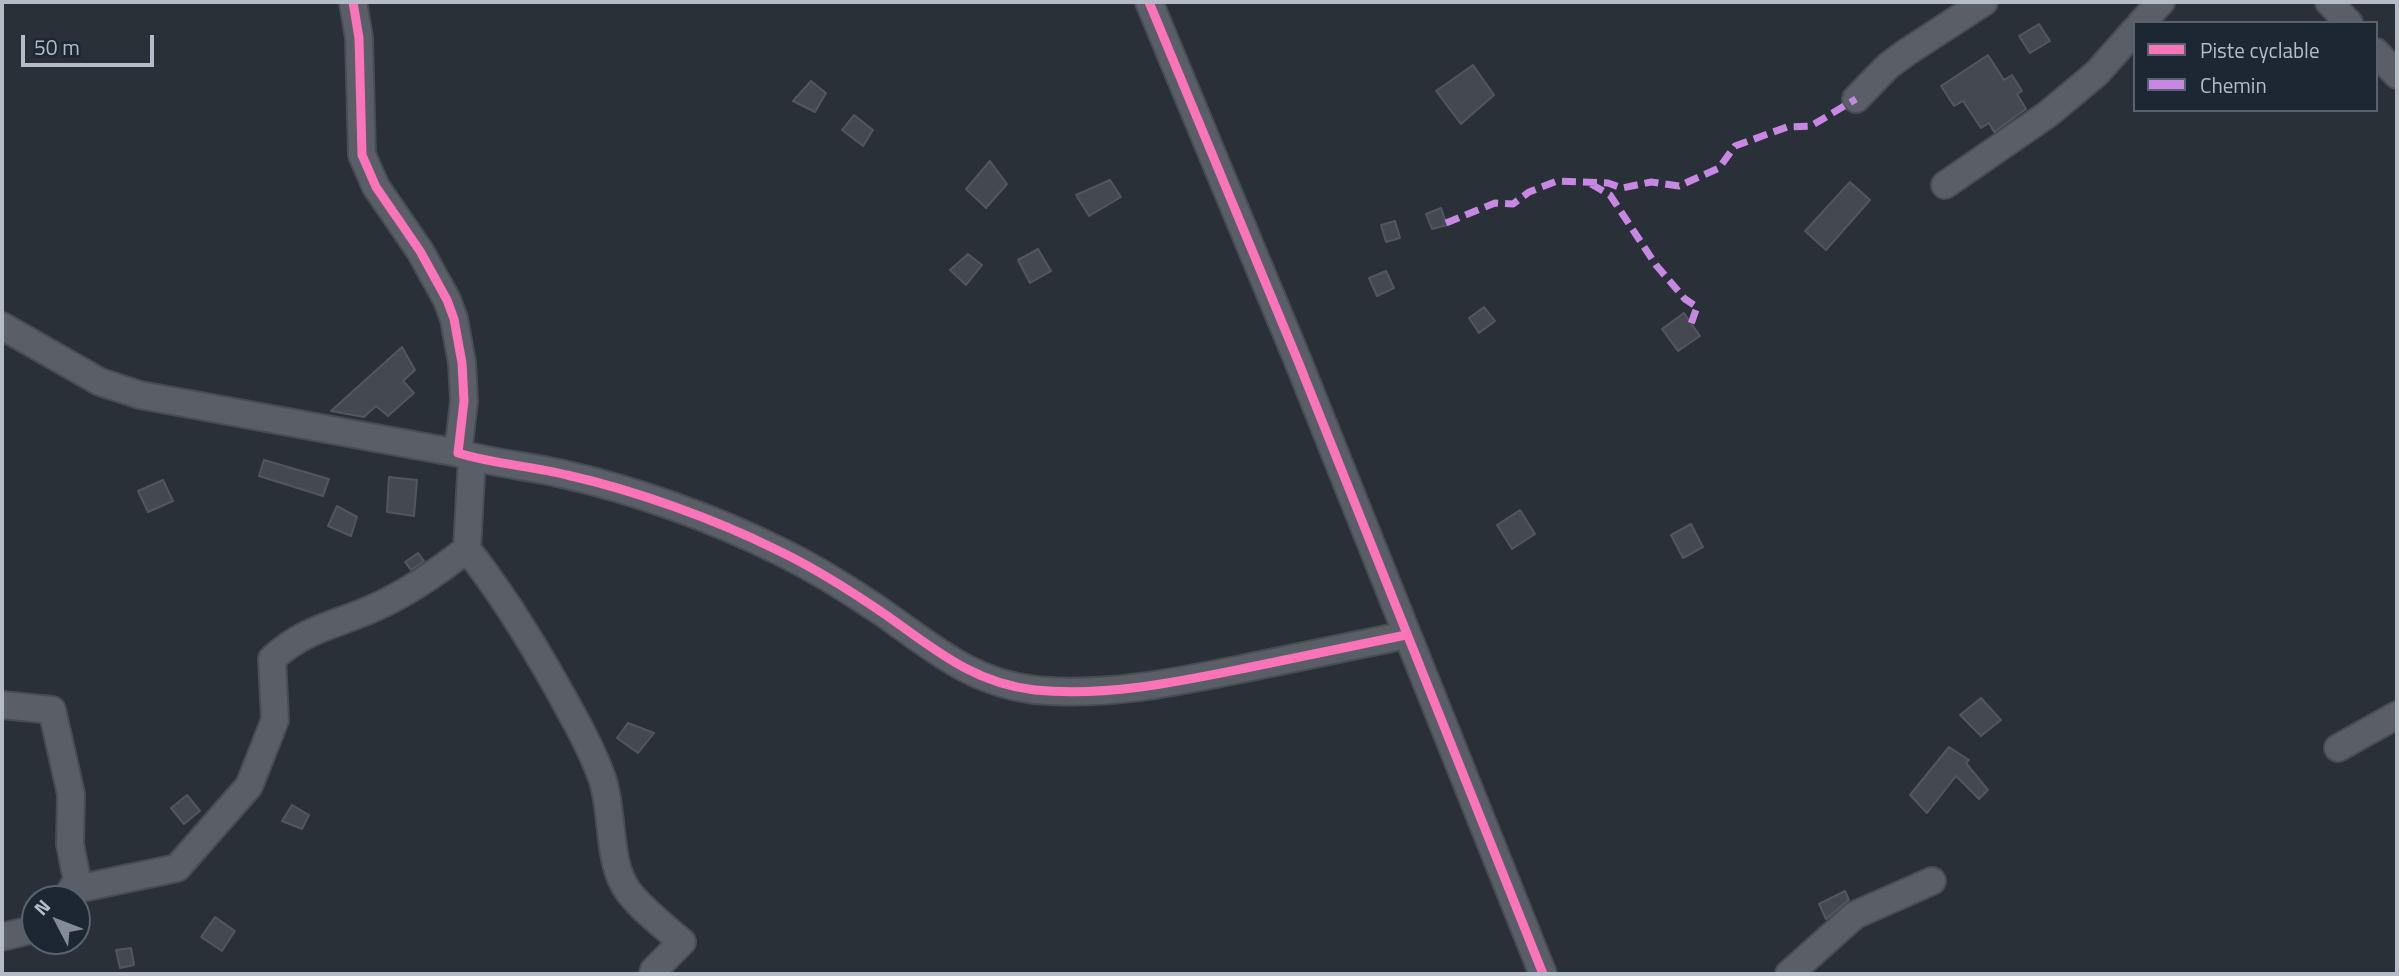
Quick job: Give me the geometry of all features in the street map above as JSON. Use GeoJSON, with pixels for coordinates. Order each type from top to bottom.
{"type":"FeatureCollection","features":[{"type":"Feature","properties":{"kind":"street"},"geometry":{"type":"LineString","coordinates":[[353,2],[359,38],[362,155],[376,187],[420,251],[447,300],[454,319],[462,363],[467,550],[498,588],[575,719],[603,779],[617,869],[627,890],[682,942],[653,974]]}},
{"type":"Feature","properties":{"kind":"street"},"geometry":{"type":"LineString","coordinates":[[1149,2],[1298,361],[1543,974]]}},
{"type":"Feature","properties":{"kind":"street"},"geometry":{"type":"LineString","coordinates":[[1856,99],[1907,52],[1984,2]]}},
{"type":"Feature","properties":{"kind":"street"},"geometry":{"type":"LineString","coordinates":[[2143,21],[2161,2]]}},
{"type":"Feature","properties":{"kind":"street"},"geometry":{"type":"LineString","coordinates":[[2329,2],[2347,21]]}},
{"type":"Feature","properties":{"kind":"street"},"geometry":{"type":"LineString","coordinates":[[1945,185],[2048,114],[2097,72],[2133,32]]}},
{"type":"Feature","properties":{"kind":"street"},"geometry":{"type":"LineString","coordinates":[[2378,54],[2397,75]]}},
{"type":"Feature","properties":{"kind":"street"},"geometry":{"type":"LineString","coordinates":[[2,326],[100,382],[140,396],[568,475],[667,505],[777,550],[832,580],[953,663],[991,681],[1024,688],[1137,688],[1214,675],[1406,635]]}},
{"type":"Feature","properties":{"kind":"street"},"geometry":{"type":"LineString","coordinates":[[91,889],[177,868],[249,786],[275,720],[272,659],[287,644],[376,607],[444,568],[467,550]]}},
{"type":"Feature","properties":{"kind":"street"},"geometry":{"type":"LineString","coordinates":[[2,705],[52,709],[71,794],[70,844],[77,880],[74,885]]}},
{"type":"Feature","properties":{"kind":"street"},"geometry":{"type":"LineString","coordinates":[[2338,748],[2397,715]]}},
{"type":"Feature","properties":{"kind":"street"},"geometry":{"type":"LineString","coordinates":[[1789,974],[1854,915],[1932,881]]}},
{"type":"Feature","properties":{"kind":"street"},"geometry":{"type":"LineString","coordinates":[[2,937],[21,932]]}},
{"type":"Feature","properties":{"kind":"building"},"geometry":{"type":"Polygon","coordinates":[[[2039,24],[2050,41],[2030,53],[2019,36],[2039,24]]]}},
{"type":"Feature","properties":{"kind":"building"},"geometry":{"type":"Polygon","coordinates":[[[1988,55],[2004,80],[2012,75],[2022,91],[2017,94],[2026,109],[1994,132],[1989,123],[1981,128],[1963,101],[1954,106],[1941,86],[1988,55]]]}},
{"type":"Feature","properties":{"kind":"building"},"geometry":{"type":"Polygon","coordinates":[[[1473,65],[1494,95],[1461,124],[1436,91],[1473,65]]]}},
{"type":"Feature","properties":{"kind":"building"},"geometry":{"type":"Polygon","coordinates":[[[811,81],[826,93],[815,112],[793,101],[811,81]]]}},
{"type":"Feature","properties":{"kind":"building"},"geometry":{"type":"Polygon","coordinates":[[[854,115],[873,130],[863,146],[842,130],[854,115]]]}},
{"type":"Feature","properties":{"kind":"building"},"geometry":{"type":"Polygon","coordinates":[[[990,161],[1007,184],[986,208],[966,189],[990,161]]]}},
{"type":"Feature","properties":{"kind":"building"},"geometry":{"type":"Polygon","coordinates":[[[1110,180],[1121,197],[1089,216],[1076,195],[1110,180]]]}},
{"type":"Feature","properties":{"kind":"building"},"geometry":{"type":"Polygon","coordinates":[[[1850,182],[1870,200],[1826,250],[1805,231],[1850,182]]]}},
{"type":"Feature","properties":{"kind":"building"},"geometry":{"type":"Polygon","coordinates":[[[1441,208],[1447,225],[1432,229],[1426,214],[1441,208]]]}},
{"type":"Feature","properties":{"kind":"building"},"geometry":{"type":"Polygon","coordinates":[[[1395,221],[1400,238],[1386,242],[1381,225],[1395,221]]]}},
{"type":"Feature","properties":{"kind":"building"},"geometry":{"type":"Polygon","coordinates":[[[1038,249],[1051,271],[1030,283],[1018,260],[1038,249]]]}},
{"type":"Feature","properties":{"kind":"building"},"geometry":{"type":"Polygon","coordinates":[[[968,254],[982,265],[966,285],[950,270],[968,254]]]}},
{"type":"Feature","properties":{"kind":"building"},"geometry":{"type":"Polygon","coordinates":[[[1386,271],[1394,288],[1377,296],[1369,278],[1386,271]]]}},
{"type":"Feature","properties":{"kind":"building"},"geometry":{"type":"Polygon","coordinates":[[[1484,307],[1495,321],[1479,333],[1469,318],[1484,307]]]}},
{"type":"Feature","properties":{"kind":"building"},"geometry":{"type":"Polygon","coordinates":[[[1684,313],[1700,336],[1678,351],[1662,329],[1684,313]]]}},
{"type":"Feature","properties":{"kind":"building"},"geometry":{"type":"Polygon","coordinates":[[[402,347],[415,370],[403,381],[414,393],[388,416],[376,406],[364,417],[331,411],[402,347]]]}},
{"type":"Feature","properties":{"kind":"building"},"geometry":{"type":"Polygon","coordinates":[[[264,460],[329,479],[323,496],[259,476],[264,460]]]}},
{"type":"Feature","properties":{"kind":"building"},"geometry":{"type":"Polygon","coordinates":[[[389,477],[417,480],[414,516],[387,512],[389,477]]]}},
{"type":"Feature","properties":{"kind":"building"},"geometry":{"type":"Polygon","coordinates":[[[163,480],[173,501],[148,512],[138,491],[163,480]]]}},
{"type":"Feature","properties":{"kind":"building"},"geometry":{"type":"Polygon","coordinates":[[[337,506],[357,517],[351,536],[328,526],[337,506]]]}},
{"type":"Feature","properties":{"kind":"building"},"geometry":{"type":"Polygon","coordinates":[[[1520,510],[1535,534],[1512,549],[1497,525],[1520,510]]]}},
{"type":"Feature","properties":{"kind":"building"},"geometry":{"type":"Polygon","coordinates":[[[1691,524],[1703,547],[1683,558],[1671,535],[1691,524]]]}},
{"type":"Feature","properties":{"kind":"building"},"geometry":{"type":"Polygon","coordinates":[[[418,553],[424,561],[411,570],[405,562],[418,553]]]}},
{"type":"Feature","properties":{"kind":"building"},"geometry":{"type":"Polygon","coordinates":[[[1981,698],[2001,720],[1981,736],[1960,715],[1981,698]]]}},
{"type":"Feature","properties":{"kind":"building"},"geometry":{"type":"Polygon","coordinates":[[[628,723],[654,733],[638,753],[617,738],[628,723]]]}},
{"type":"Feature","properties":{"kind":"building"},"geometry":{"type":"Polygon","coordinates":[[[1949,747],[1969,760],[1966,763],[1988,790],[1979,799],[1956,776],[1927,813],[1910,795],[1949,747]]]}},
{"type":"Feature","properties":{"kind":"building"},"geometry":{"type":"Polygon","coordinates":[[[187,795],[200,811],[184,824],[171,808],[187,795]]]}},
{"type":"Feature","properties":{"kind":"building"},"geometry":{"type":"Polygon","coordinates":[[[292,805],[309,815],[302,829],[282,821],[292,805]]]}},
{"type":"Feature","properties":{"kind":"building"},"geometry":{"type":"Polygon","coordinates":[[[1845,891],[1849,900],[1826,919],[1819,904],[1845,891]]]}},
{"type":"Feature","properties":{"kind":"building"},"geometry":{"type":"Polygon","coordinates":[[[215,917],[235,931],[222,951],[201,937],[215,917]]]}},
{"type":"Feature","properties":{"kind":"building"},"geometry":{"type":"Polygon","coordinates":[[[131,948],[134,965],[120,968],[116,950],[131,948]]]}},
{"type":"Feature","properties":{"kind":"marked path"},"geometry":{"type":"LineString","coordinates":[[1446,223],[1495,203],[1513,204],[1529,192],[1557,181],[1608,183],[1622,188],[1651,182],[1679,186],[1719,168],[1735,146],[1787,127],[1811,126],[1856,99]]}},
{"type":"Feature","properties":{"kind":"marked path"},"geometry":{"type":"LineString","coordinates":[[1591,184],[1610,195],[1656,265],[1685,299],[1697,307],[1691,324]]}},
{"type":"Feature","properties":{"kind":"cycle path"},"geometry":{"type":"LineString","coordinates":[[353,2],[359,38],[362,155],[376,187],[420,251],[447,300],[454,319],[462,363],[464,401],[458,453],[593,481],[647,497],[727,527],[833,580],[955,663],[992,680],[1013,686],[1062,692],[1141,687],[1406,635]]}},
{"type":"Feature","properties":{"kind":"cycle path"},"geometry":{"type":"LineString","coordinates":[[1149,2],[1298,361],[1543,974]]}}]}
